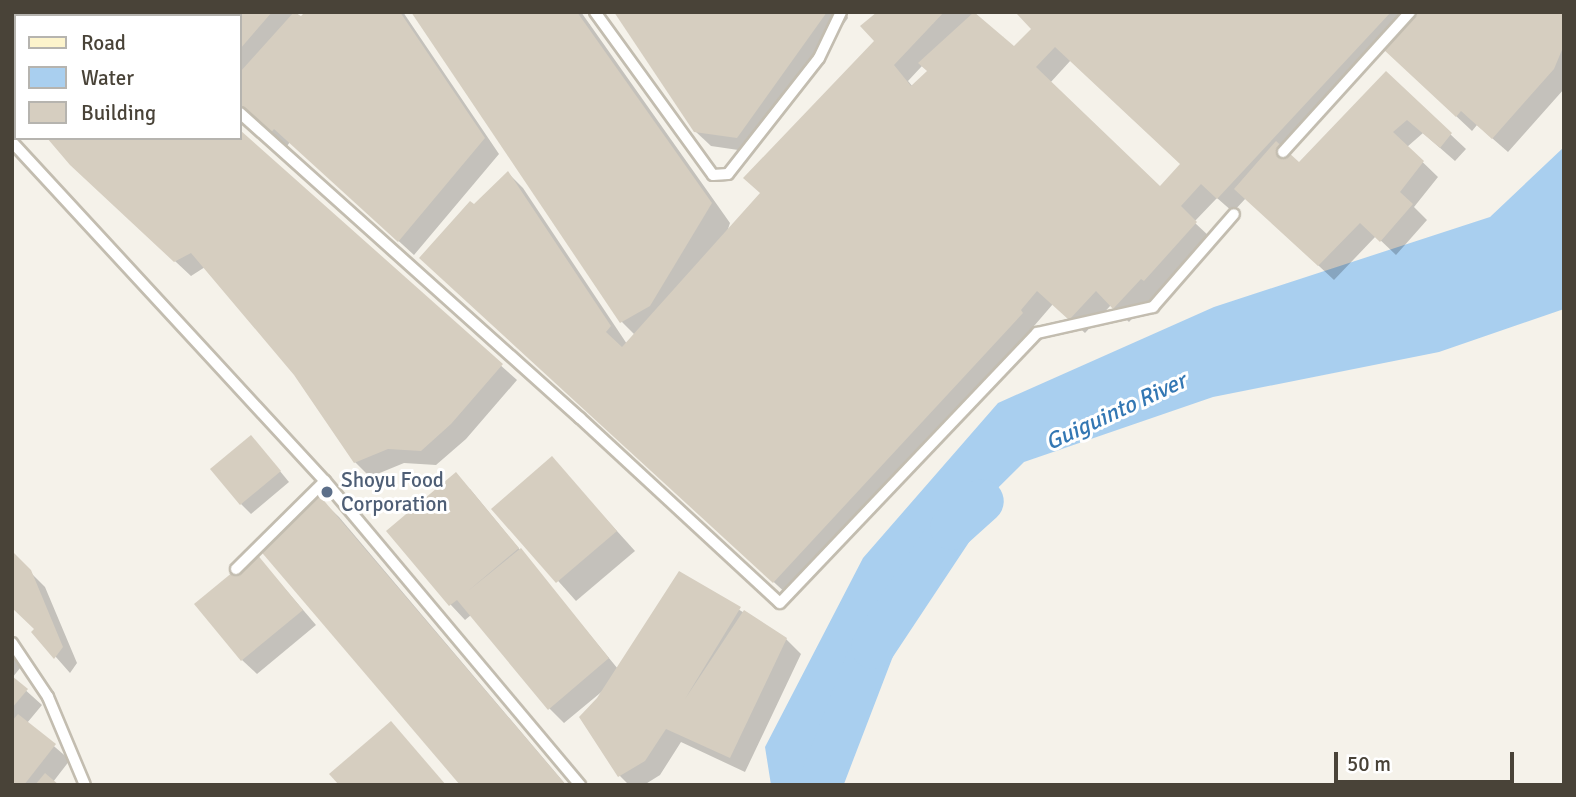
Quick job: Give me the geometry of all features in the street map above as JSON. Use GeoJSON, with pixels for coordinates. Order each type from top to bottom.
{"type":"FeatureCollection","features":[{"type":"Feature","properties":{"kind":"lane"},"geometry":{"type":"LineString","coordinates":[[595,12],[713,175],[728,174],[819,58],[841,12]]}},
{"type":"Feature","properties":{"kind":"lane"},"geometry":{"type":"LineString","coordinates":[[1283,152],[1410,12]]}},
{"type":"Feature","properties":{"kind":"lane"},"geometry":{"type":"LineString","coordinates":[[242,115],[580,418],[780,603],[1037,333],[1153,307],[1234,214]]}},
{"type":"Feature","properties":{"kind":"lane"},"geometry":{"type":"LineString","coordinates":[[12,142],[325,481],[580,785]]}},
{"type":"Feature","properties":{"kind":"lane"},"geometry":{"type":"LineString","coordinates":[[236,569],[325,481]]}},
{"type":"Feature","properties":{"kind":"lane"},"geometry":{"type":"LineString","coordinates":[[12,643],[48,697],[85,785]]}},
{"type":"Feature","properties":{"kind":"water"},"geometry":{"type":"Polygon","coordinates":[[[1564,147],[1564,309],[1439,352],[1213,397],[1024,462],[900,585],[826,734],[826,785],[771,785],[765,747],[863,558],[998,403],[1214,307],[1490,217],[1564,147]]]}},
{"type":"Feature","properties":{"kind":"building"},"geometry":{"type":"Polygon","coordinates":[[[139,12],[272,12],[242,47],[242,14],[139,12]]]}},
{"type":"Feature","properties":{"kind":"building"},"geometry":{"type":"Polygon","coordinates":[[[294,12],[301,16],[305,12],[400,12],[485,138],[398,242],[274,129],[268,137],[242,113],[242,70],[294,12]]]}},
{"type":"Feature","properties":{"kind":"building"},"geometry":{"type":"Polygon","coordinates":[[[411,12],[577,12],[712,203],[650,306],[620,323],[411,12]]]}},
{"type":"Feature","properties":{"kind":"building"},"geometry":{"type":"Polygon","coordinates":[[[614,12],[827,12],[737,138],[694,132],[614,12]]]}},
{"type":"Feature","properties":{"kind":"building"},"geometry":{"type":"Polygon","coordinates":[[[877,12],[944,12],[894,65],[911,86],[927,71],[918,63],[974,12],[1014,46],[1031,29],[1015,12],[1391,12],[1217,199],[1201,184],[1181,206],[1197,222],[1144,281],[1141,279],[1113,309],[1096,291],[1069,320],[1037,291],[1021,310],[1023,313],[773,583],[419,258],[470,201],[474,204],[508,171],[611,326],[606,332],[622,347],[760,193],[743,178],[874,41],[860,26],[877,12]],[[1055,47],[1036,67],[1160,186],[1180,164],[1055,47]]]}},
{"type":"Feature","properties":{"kind":"building"},"geometry":{"type":"Polygon","coordinates":[[[1417,12],[1564,12],[1564,45],[1554,69],[1492,139],[1461,111],[1456,117],[1383,49],[1417,12]]]}},
{"type":"Feature","properties":{"kind":"building"},"geometry":{"type":"Polygon","coordinates":[[[1386,71],[1452,133],[1440,148],[1407,120],[1393,132],[1424,161],[1400,192],[1413,204],[1380,242],[1360,223],[1318,266],[1234,189],[1276,141],[1299,162],[1386,71]]]}},
{"type":"Feature","properties":{"kind":"building"},"geometry":{"type":"Polygon","coordinates":[[[14,76],[14,102],[12,101],[14,76]]]}},
{"type":"Feature","properties":{"kind":"building"},"geometry":{"type":"Polygon","coordinates":[[[242,132],[503,364],[451,424],[421,451],[388,449],[354,463],[294,375],[191,253],[174,262],[70,165],[49,140],[242,140],[242,132]]]}},
{"type":"Feature","properties":{"kind":"building"},"geometry":{"type":"Polygon","coordinates":[[[251,435],[281,471],[240,505],[210,469],[251,435]]]}},
{"type":"Feature","properties":{"kind":"building"},"geometry":{"type":"Polygon","coordinates":[[[552,456],[617,531],[556,583],[491,509],[552,456]]]}},
{"type":"Feature","properties":{"kind":"building"},"geometry":{"type":"Polygon","coordinates":[[[456,472],[519,548],[468,591],[521,548],[609,658],[548,710],[457,600],[449,606],[386,531],[456,472]]]}},
{"type":"Feature","properties":{"kind":"building"},"geometry":{"type":"Polygon","coordinates":[[[320,496],[566,785],[460,785],[258,548],[320,496]]]}},
{"type":"Feature","properties":{"kind":"building"},"geometry":{"type":"Polygon","coordinates":[[[12,551],[31,570],[63,647],[54,659],[31,632],[34,629],[12,608],[12,551]]]}},
{"type":"Feature","properties":{"kind":"building"},"geometry":{"type":"Polygon","coordinates":[[[256,553],[303,610],[241,661],[194,604],[256,553]]]}},
{"type":"Feature","properties":{"kind":"building"},"geometry":{"type":"Polygon","coordinates":[[[679,571],[741,607],[685,699],[744,610],[787,638],[730,758],[666,729],[645,761],[618,777],[579,717],[597,698],[679,571]]]}},
{"type":"Feature","properties":{"kind":"building"},"geometry":{"type":"Polygon","coordinates":[[[12,676],[28,689],[12,708],[12,676]]]}},
{"type":"Feature","properties":{"kind":"building"},"geometry":{"type":"Polygon","coordinates":[[[18,714],[56,744],[24,785],[12,785],[12,721],[18,714]]]}},
{"type":"Feature","properties":{"kind":"building"},"geometry":{"type":"Polygon","coordinates":[[[391,721],[446,785],[339,785],[329,774],[391,721]]]}},
{"type":"Feature","properties":{"kind":"building"},"geometry":{"type":"Polygon","coordinates":[[[45,773],[59,785],[35,785],[45,773]]]}},
{"type":"Feature","properties":{"kind":"waterway","name":"Guiguinto River"},"geometry":{"type":"LineString","coordinates":[[820,785],[873,647],[952,528],[982,501]]}},
{"type":"Feature","properties":{"kind":"place","name":"Shoyu Food Corporation"},"geometry":{"type":"Point","coordinates":[327,492]}}]}
